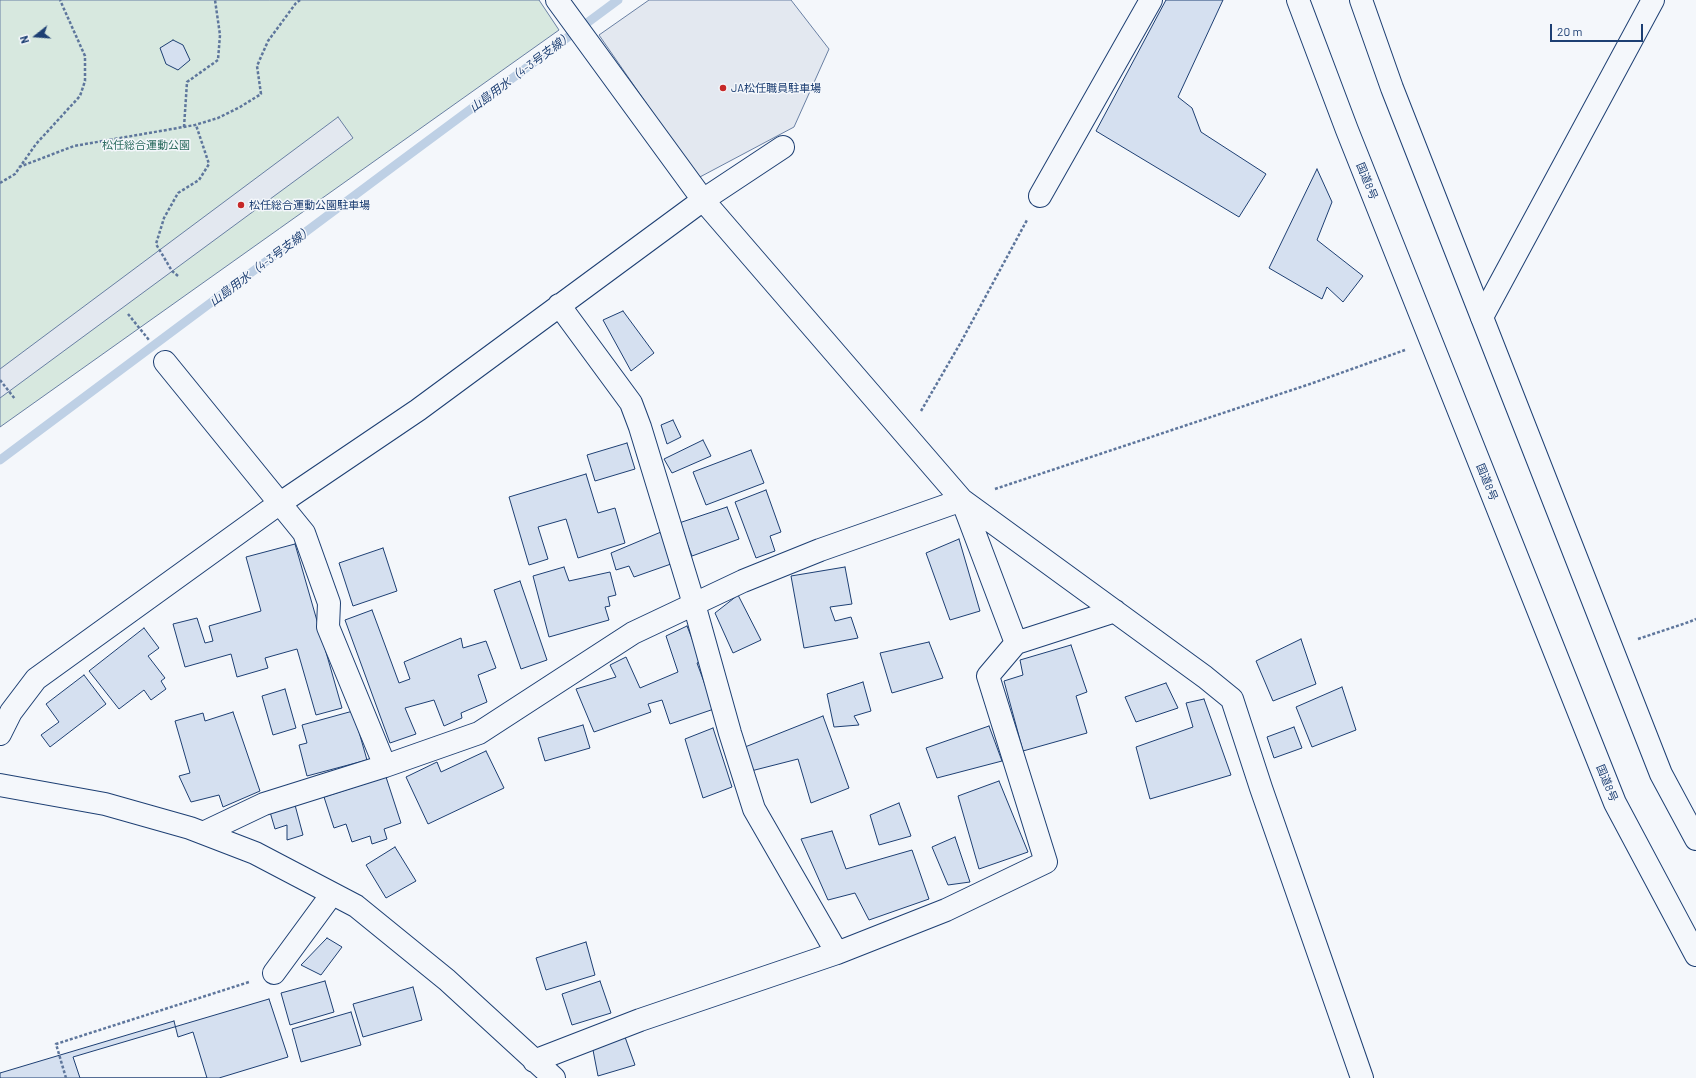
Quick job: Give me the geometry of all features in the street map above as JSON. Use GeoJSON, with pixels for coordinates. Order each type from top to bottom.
{"type":"FeatureCollection","features":[{"type":"Feature","properties":{"kind":"main road"},"geometry":{"type":"LineString","coordinates":[[1040,196],[1151,0]]}},
{"type":"Feature","properties":{"kind":"main road","name":"国道8号"},"geometry":{"type":"LineString","coordinates":[[1298,0],[1347,130],[1615,803],[1696,955]]}},
{"type":"Feature","properties":{"kind":"main road"},"geometry":{"type":"LineString","coordinates":[[1360,0],[1392,88],[1661,774],[1696,839]]}},
{"type":"Feature","properties":{"kind":"main road"},"geometry":{"type":"LineString","coordinates":[[1482,317],[1653,0]]}},
{"type":"Feature","properties":{"kind":"main road"},"geometry":{"type":"LineString","coordinates":[[563,8],[703,200],[906,437],[962,500],[1115,611],[1232,699],[1261,788],[1362,1078]]}},
{"type":"Feature","properties":{"kind":"main road"},"geometry":{"type":"LineString","coordinates":[[0,734],[11,712],[36,679],[280,503],[418,410],[703,200],[783,147]]}},
{"type":"Feature","properties":{"kind":"main road"},"geometry":{"type":"LineString","coordinates":[[559,305],[631,403],[640,427],[694,604],[730,733],[754,809],[837,953]]}},
{"type":"Feature","properties":{"kind":"main road"},"geometry":{"type":"LineString","coordinates":[[165,362],[304,533],[329,602],[328,627],[385,766]]}},
{"type":"Feature","properties":{"kind":"main road"},"geometry":{"type":"LineString","coordinates":[[203,833],[264,804],[385,766],[479,733],[633,633],[743,581],[820,550],[962,500]]}},
{"type":"Feature","properties":{"kind":"main road"},"geometry":{"type":"LineString","coordinates":[[962,500],[1016,643]]}},
{"type":"Feature","properties":{"kind":"main road"},"geometry":{"type":"LineString","coordinates":[[534,1061],[640,1020],[837,953],[946,910],[1046,862],[988,676],[1016,643],[1115,611]]}},
{"type":"Feature","properties":{"kind":"main road"},"geometry":{"type":"LineString","coordinates":[[0,785],[105,804],[203,833],[255,853],[356,906],[441,975],[554,1078]]}},
{"type":"Feature","properties":{"kind":"main road"},"geometry":{"type":"LineString","coordinates":[[274,973],[332,894]]}},
{"type":"Feature","properties":{"kind":"path"},"geometry":{"type":"LineString","coordinates":[[0,183],[15,174],[40,139],[80,96],[85,80],[85,56],[60,0]]}},
{"type":"Feature","properties":{"kind":"path"},"geometry":{"type":"LineString","coordinates":[[184,127],[187,82],[218,60],[220,35],[215,0]]}},
{"type":"Feature","properties":{"kind":"path"},"geometry":{"type":"LineString","coordinates":[[20,167],[74,146],[195,125],[218,118],[261,94],[256,66],[268,41],[296,3],[300,0]]}},
{"type":"Feature","properties":{"kind":"path"},"geometry":{"type":"LineString","coordinates":[[178,276],[172,271],[156,244],[164,218],[178,193],[198,180],[209,164],[195,125]]}},
{"type":"Feature","properties":{"kind":"path"},"geometry":{"type":"LineString","coordinates":[[906,437],[961,342],[1040,196]]}},
{"type":"Feature","properties":{"kind":"path"},"geometry":{"type":"LineString","coordinates":[[128,314],[144,331]]}},
{"type":"Feature","properties":{"kind":"path"},"geometry":{"type":"LineString","coordinates":[[962,500],[1310,384],[1431,340]]}},
{"type":"Feature","properties":{"kind":"path"},"geometry":{"type":"LineString","coordinates":[[0,380],[15,399]]}},
{"type":"Feature","properties":{"kind":"path"},"geometry":{"type":"LineString","coordinates":[[1613,650],[1647,635],[1690,622],[1696,618]]}},
{"type":"Feature","properties":{"kind":"path"},"geometry":{"type":"LineString","coordinates":[[66,1078],[56,1044],[274,973]]}},
{"type":"Feature","properties":{"kind":"green space","name":"松任総合運動公園"},"geometry":{"type":"Polygon","coordinates":[[[0,0],[539,0],[559,30],[0,427],[0,0]]]}},
{"type":"Feature","properties":{"kind":"shaded area","name":"JA松任職員駐車場"},"geometry":{"type":"Polygon","coordinates":[[[649,0],[791,0],[829,49],[794,127],[698,178],[599,35],[649,0]]]}},
{"type":"Feature","properties":{"kind":"shaded area","name":"松任総合運動公園駐車場"},"geometry":{"type":"Polygon","coordinates":[[[338,117],[353,138],[0,398],[0,369],[338,117]]]}},
{"type":"Feature","properties":{"kind":"building"},"geometry":{"type":"Polygon","coordinates":[[[1166,0],[1223,0],[1178,97],[1192,108],[1201,132],[1266,174],[1239,217],[1096,131],[1166,0]]]}},
{"type":"Feature","properties":{"kind":"building"},"geometry":{"type":"Polygon","coordinates":[[[173,40],[183,45],[190,60],[178,70],[166,64],[160,48],[173,40]]]}},
{"type":"Feature","properties":{"kind":"building"},"geometry":{"type":"Polygon","coordinates":[[[1317,169],[1332,202],[1317,240],[1363,276],[1343,302],[1327,287],[1322,299],[1269,268],[1317,169]]]}},
{"type":"Feature","properties":{"kind":"building"},"geometry":{"type":"Polygon","coordinates":[[[623,311],[654,353],[631,371],[603,320],[623,311]]]}},
{"type":"Feature","properties":{"kind":"building"},"geometry":{"type":"Polygon","coordinates":[[[673,420],[681,437],[667,444],[661,425],[673,420]]]}},
{"type":"Feature","properties":{"kind":"building"},"geometry":{"type":"Polygon","coordinates":[[[703,440],[711,456],[672,473],[664,459],[703,440]]]}},
{"type":"Feature","properties":{"kind":"building"},"geometry":{"type":"Polygon","coordinates":[[[627,443],[635,469],[595,481],[587,455],[627,443]]]}},
{"type":"Feature","properties":{"kind":"building"},"geometry":{"type":"Polygon","coordinates":[[[751,450],[764,483],[706,505],[693,472],[751,450]]]}},
{"type":"Feature","properties":{"kind":"building"},"geometry":{"type":"Polygon","coordinates":[[[586,474],[598,513],[615,508],[625,543],[578,558],[566,519],[538,527],[548,559],[529,565],[509,497],[586,474]]]}},
{"type":"Feature","properties":{"kind":"building"},"geometry":{"type":"Polygon","coordinates":[[[766,490],[781,532],[770,536],[775,551],[756,558],[735,502],[766,490]]]}},
{"type":"Feature","properties":{"kind":"building"},"geometry":{"type":"Polygon","coordinates":[[[727,507],[739,539],[692,556],[679,523],[727,507]]]}},
{"type":"Feature","properties":{"kind":"building"},"geometry":{"type":"Polygon","coordinates":[[[661,532],[671,564],[634,577],[629,566],[616,570],[611,553],[661,532]]]}},
{"type":"Feature","properties":{"kind":"building"},"geometry":{"type":"Polygon","coordinates":[[[959,539],[980,611],[950,620],[926,553],[959,539]]]}},
{"type":"Feature","properties":{"kind":"building"},"geometry":{"type":"Polygon","coordinates":[[[295,544],[342,708],[316,715],[297,649],[265,658],[268,668],[237,677],[231,654],[185,667],[173,624],[197,618],[205,643],[213,641],[209,626],[261,611],[246,557],[295,544]]]}},
{"type":"Feature","properties":{"kind":"building"},"geometry":{"type":"Polygon","coordinates":[[[383,548],[397,591],[353,606],[339,563],[383,548]]]}},
{"type":"Feature","properties":{"kind":"building"},"geometry":{"type":"Polygon","coordinates":[[[564,567],[569,581],[610,572],[616,595],[608,597],[610,606],[605,607],[609,620],[549,637],[533,576],[564,567]]]}},
{"type":"Feature","properties":{"kind":"building"},"geometry":{"type":"Polygon","coordinates":[[[845,567],[852,604],[830,607],[835,621],[851,617],[858,638],[804,648],[791,576],[845,567]]]}},
{"type":"Feature","properties":{"kind":"building"},"geometry":{"type":"Polygon","coordinates":[[[520,581],[547,660],[521,669],[494,590],[520,581]]]}},
{"type":"Feature","properties":{"kind":"building"},"geometry":{"type":"Polygon","coordinates":[[[738,595],[761,640],[733,653],[715,613],[738,595]]]}},
{"type":"Feature","properties":{"kind":"building"},"geometry":{"type":"Polygon","coordinates":[[[372,610],[399,683],[410,679],[404,662],[461,638],[463,648],[486,641],[496,668],[478,675],[487,702],[461,713],[462,718],[444,726],[434,700],[405,708],[416,734],[390,743],[345,620],[372,610]]]}},
{"type":"Feature","properties":{"kind":"building"},"geometry":{"type":"Polygon","coordinates":[[[687,626],[701,661],[697,663],[714,709],[670,724],[662,700],[648,704],[651,712],[594,732],[576,689],[616,677],[610,665],[626,657],[640,688],[678,672],[666,636],[687,626]]]}},
{"type":"Feature","properties":{"kind":"building"},"geometry":{"type":"Polygon","coordinates":[[[144,628],[159,648],[148,656],[165,678],[161,681],[166,689],[151,700],[144,690],[119,709],[89,671],[144,628]]]}},
{"type":"Feature","properties":{"kind":"building"},"geometry":{"type":"Polygon","coordinates":[[[1301,639],[1316,684],[1273,701],[1256,661],[1301,639]]]}},
{"type":"Feature","properties":{"kind":"building"},"geometry":{"type":"Polygon","coordinates":[[[929,642],[943,678],[892,693],[880,653],[929,642]]]}},
{"type":"Feature","properties":{"kind":"building"},"geometry":{"type":"Polygon","coordinates":[[[1071,645],[1087,692],[1076,696],[1087,733],[1023,751],[1004,681],[1023,675],[1020,660],[1071,645]]]}},
{"type":"Feature","properties":{"kind":"building"},"geometry":{"type":"Polygon","coordinates":[[[84,675],[106,704],[50,747],[41,735],[59,722],[46,704],[84,675]]]}},
{"type":"Feature","properties":{"kind":"building"},"geometry":{"type":"Polygon","coordinates":[[[863,682],[871,711],[854,716],[859,725],[834,727],[827,694],[863,682]]]}},
{"type":"Feature","properties":{"kind":"building"},"geometry":{"type":"Polygon","coordinates":[[[1166,683],[1178,708],[1136,722],[1125,697],[1166,683]]]}},
{"type":"Feature","properties":{"kind":"building"},"geometry":{"type":"Polygon","coordinates":[[[1342,687],[1356,730],[1312,747],[1296,707],[1342,687]]]}},
{"type":"Feature","properties":{"kind":"building"},"geometry":{"type":"Polygon","coordinates":[[[285,689],[296,728],[273,735],[262,696],[285,689]]]}},
{"type":"Feature","properties":{"kind":"building"},"geometry":{"type":"Polygon","coordinates":[[[1204,699],[1231,775],[1150,799],[1136,747],[1193,727],[1186,703],[1204,699]]]}},
{"type":"Feature","properties":{"kind":"building"},"geometry":{"type":"Polygon","coordinates":[[[353,711],[367,760],[307,776],[299,745],[307,743],[302,725],[353,711]]]}},
{"type":"Feature","properties":{"kind":"building"},"geometry":{"type":"Polygon","coordinates":[[[233,712],[260,791],[223,807],[219,795],[191,802],[179,776],[190,773],[175,721],[203,713],[205,721],[233,712]]]}},
{"type":"Feature","properties":{"kind":"building"},"geometry":{"type":"Polygon","coordinates":[[[823,716],[849,788],[811,803],[798,759],[751,771],[745,747],[823,716]]]}},
{"type":"Feature","properties":{"kind":"building"},"geometry":{"type":"Polygon","coordinates":[[[583,725],[590,748],[545,761],[538,738],[583,725]]]}},
{"type":"Feature","properties":{"kind":"building"},"geometry":{"type":"Polygon","coordinates":[[[989,726],[1002,761],[937,778],[926,748],[989,726]]]}},
{"type":"Feature","properties":{"kind":"building"},"geometry":{"type":"Polygon","coordinates":[[[1294,727],[1302,748],[1274,758],[1267,737],[1294,727]]]}},
{"type":"Feature","properties":{"kind":"building"},"geometry":{"type":"Polygon","coordinates":[[[713,728],[732,787],[703,798],[685,739],[713,728]]]}},
{"type":"Feature","properties":{"kind":"building"},"geometry":{"type":"Polygon","coordinates":[[[486,751],[504,788],[428,824],[406,777],[437,762],[441,772],[486,751]]]}},
{"type":"Feature","properties":{"kind":"building"},"geometry":{"type":"Polygon","coordinates":[[[386,777],[401,823],[384,829],[387,839],[372,844],[370,836],[352,842],[346,824],[334,828],[324,797],[386,777]]]}},
{"type":"Feature","properties":{"kind":"building"},"geometry":{"type":"Polygon","coordinates":[[[999,781],[1028,852],[979,869],[958,796],[999,781]]]}},
{"type":"Feature","properties":{"kind":"building"},"geometry":{"type":"Polygon","coordinates":[[[899,803],[911,836],[879,845],[870,815],[899,803]]]}},
{"type":"Feature","properties":{"kind":"building"},"geometry":{"type":"Polygon","coordinates":[[[295,805],[303,835],[287,840],[287,825],[275,829],[270,812],[295,805]]]}},
{"type":"Feature","properties":{"kind":"building"},"geometry":{"type":"Polygon","coordinates":[[[832,831],[846,869],[912,850],[929,899],[869,920],[855,893],[828,900],[801,839],[832,831]]]}},
{"type":"Feature","properties":{"kind":"building"},"geometry":{"type":"Polygon","coordinates":[[[955,837],[970,882],[948,885],[932,847],[955,837]]]}},
{"type":"Feature","properties":{"kind":"building"},"geometry":{"type":"Polygon","coordinates":[[[395,847],[416,881],[386,898],[366,865],[395,847]]]}},
{"type":"Feature","properties":{"kind":"building"},"geometry":{"type":"Polygon","coordinates":[[[327,938],[342,947],[321,975],[301,965],[327,938]]]}},
{"type":"Feature","properties":{"kind":"building"},"geometry":{"type":"Polygon","coordinates":[[[586,942],[595,975],[546,990],[536,958],[586,942]]]}},
{"type":"Feature","properties":{"kind":"building"},"geometry":{"type":"Polygon","coordinates":[[[325,981],[334,1012],[290,1025],[281,993],[325,981]]]}},
{"type":"Feature","properties":{"kind":"building"},"geometry":{"type":"Polygon","coordinates":[[[600,981],[611,1013],[572,1025],[562,994],[600,981]]]}},
{"type":"Feature","properties":{"kind":"building"},"geometry":{"type":"Polygon","coordinates":[[[413,987],[422,1020],[363,1037],[353,1004],[413,987]]]}},
{"type":"Feature","properties":{"kind":"building"},"geometry":{"type":"Polygon","coordinates":[[[269,999],[288,1057],[219,1078],[80,1078],[73,1057],[269,999]]]}},
{"type":"Feature","properties":{"kind":"building"},"geometry":{"type":"Polygon","coordinates":[[[351,1012],[361,1045],[301,1062],[292,1029],[351,1012]]]}},
{"type":"Feature","properties":{"kind":"building"},"geometry":{"type":"Polygon","coordinates":[[[174,1021],[178,1037],[193,1032],[207,1078],[0,1078],[0,1073],[174,1021]]]}},
{"type":"Feature","properties":{"kind":"building"},"geometry":{"type":"Polygon","coordinates":[[[625,1037],[635,1065],[598,1076],[593,1050],[625,1037]]]}},
{"type":"Feature","properties":{"kind":"waterway","name":"山島用水（4-3号支線）"},"geometry":{"type":"LineString","coordinates":[[0,460],[618,0]]}},
{"type":"Feature","properties":{"kind":"place","name":"JA松任職員駐車場"},"geometry":{"type":"Point","coordinates":[723,88]}},
{"type":"Feature","properties":{"kind":"place","name":"松任総合運動公園駐車場"},"geometry":{"type":"Point","coordinates":[241,205]}}]}
